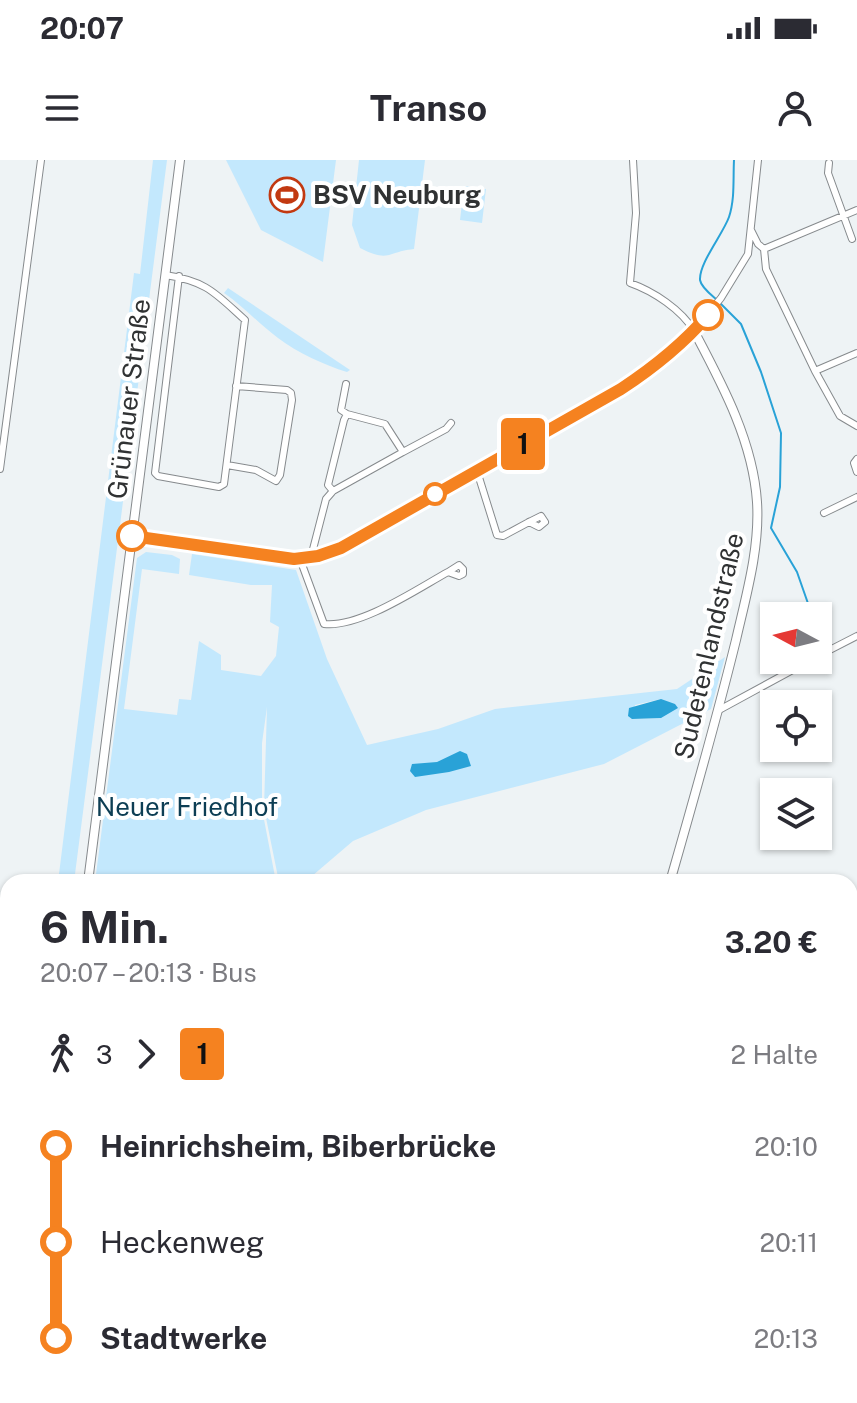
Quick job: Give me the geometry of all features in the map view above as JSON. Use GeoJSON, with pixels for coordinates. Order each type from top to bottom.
{"type":"FeatureCollection","features":[{"type":"Feature","properties":{"kind":"street"},"geometry":{"type":"LineString","coordinates":[[0,469],[41,160]]}},
{"type":"Feature","properties":{"kind":"street","name":"Grünauer Straße"},"geometry":{"type":"LineString","coordinates":[[89,874],[180,160]]}},
{"type":"Feature","properties":{"kind":"street"},"geometry":{"type":"LineString","coordinates":[[633,160],[636,213],[630,283],[676,311],[694,331]]}},
{"type":"Feature","properties":{"kind":"street"},"geometry":{"type":"LineString","coordinates":[[758,160],[750,227],[752,256],[769,276]]}},
{"type":"Feature","properties":{"kind":"street"},"geometry":{"type":"LineString","coordinates":[[829,163],[828,173],[852,239]]}},
{"type":"Feature","properties":{"kind":"street"},"geometry":{"type":"LineString","coordinates":[[132,536],[300,559],[341,548],[621,389],[694,331],[761,246],[857,210]]}},
{"type":"Feature","properties":{"kind":"street"},"geometry":{"type":"LineString","coordinates":[[750,227],[761,246],[769,276],[815,371],[840,416],[857,426]]}},
{"type":"Feature","properties":{"kind":"street"},"geometry":{"type":"LineString","coordinates":[[752,256],[764,257]]}},
{"type":"Feature","properties":{"kind":"street"},"geometry":{"type":"LineString","coordinates":[[165,275],[179,276],[198,281],[245,320],[227,465],[224,484],[219,487],[155,473],[179,276]]}},
{"type":"Feature","properties":{"kind":"street","name":"Sudetenlandstraße"},"geometry":{"type":"LineString","coordinates":[[672,874],[719,710],[752,565],[757,503],[742,432],[694,331]]}},
{"type":"Feature","properties":{"kind":"street"},"geometry":{"type":"LineString","coordinates":[[815,371],[857,353]]}},
{"type":"Feature","properties":{"kind":"street"},"geometry":{"type":"LineString","coordinates":[[346,384],[341,410],[385,424],[403,452]]}},
{"type":"Feature","properties":{"kind":"street"},"geometry":{"type":"LineString","coordinates":[[227,465],[256,470],[276,481],[280,475],[292,400],[287,390],[236,386]]}},
{"type":"Feature","properties":{"kind":"street"},"geometry":{"type":"LineString","coordinates":[[333,491],[328,485],[337,441],[347,414]]}},
{"type":"Feature","properties":{"kind":"street"},"geometry":{"type":"LineString","coordinates":[[311,557],[326,499],[333,491],[446,429],[451,423]]}},
{"type":"Feature","properties":{"kind":"street"},"geometry":{"type":"LineString","coordinates":[[857,459],[854,463],[857,472]]}},
{"type":"Feature","properties":{"kind":"street"},"geometry":{"type":"LineString","coordinates":[[477,471],[497,535],[503,536],[529,522]]}},
{"type":"Feature","properties":{"kind":"street"},"geometry":{"type":"LineString","coordinates":[[824,513],[857,497]]}},
{"type":"Feature","properties":{"kind":"street"},"geometry":{"type":"LineString","coordinates":[[300,559],[324,624],[328,625],[376,610],[448,572]]}},
{"type":"Feature","properties":{"kind":"street"},"geometry":{"type":"LineString","coordinates":[[832,649],[857,636]]}},
{"type":"Feature","properties":{"kind":"street"},"geometry":{"type":"LineString","coordinates":[[719,710],[785,674]]}},
{"type":"Feature","properties":{"kind":"green space"},"geometry":{"type":"Polygon","coordinates":[[[153,160],[167,160],[75,874],[59,874],[134,273],[140,274],[153,160]]]}},
{"type":"Feature","properties":{"kind":"green space","name":"BSV Neuburg"},"geometry":{"type":"Polygon","coordinates":[[[226,160],[336,160],[323,262],[261,230],[226,160]]]}},
{"type":"Feature","properties":{"kind":"green space"},"geometry":{"type":"Polygon","coordinates":[[[359,160],[425,160],[414,249],[383,256],[360,248],[352,225],[359,160]]]}},
{"type":"Feature","properties":{"kind":"green space"},"geometry":{"type":"Polygon","coordinates":[[[464,186],[486,189],[482,223],[460,220],[464,186]]]}},
{"type":"Feature","properties":{"kind":"green space"},"geometry":{"type":"Polygon","coordinates":[[[228,288],[350,370],[347,372],[329,366],[303,354],[271,333],[224,293],[228,288]]]}},
{"type":"Feature","properties":{"kind":"green space","name":"Neuer Friedhof"},"geometry":{"type":"Polygon","coordinates":[[[146,552],[180,559],[179,574],[142,569],[124,709],[177,715],[179,699],[191,700],[199,641],[221,655],[221,670],[261,676],[276,656],[279,627],[270,622],[272,585],[251,585],[189,575],[192,554],[296,570],[327,659],[367,745],[438,729],[495,709],[677,689],[725,657],[711,709],[604,764],[426,810],[353,841],[314,874],[277,874],[264,808],[267,707],[262,743],[262,809],[274,874],[96,874],[137,558],[146,552]],[[661,699],[635,705],[632,719],[661,718],[661,699]]]}},
{"type":"Feature","properties":{"kind":"water"},"geometry":{"type":"Polygon","coordinates":[[[661,699],[678,708],[661,718],[632,719],[628,716],[629,708],[661,699]]]}},
{"type":"Feature","properties":{"kind":"water"},"geometry":{"type":"Polygon","coordinates":[[[460,751],[467,754],[471,766],[415,777],[410,771],[412,764],[437,762],[460,751]]]}},
{"type":"Feature","properties":{"kind":"waterway"},"geometry":{"type":"LineString","coordinates":[[716,299],[700,280],[707,257],[729,217],[734,160]]}},
{"type":"Feature","properties":{"kind":"waterway"},"geometry":{"type":"LineString","coordinates":[[720,303],[741,324],[781,433],[780,487],[771,528],[797,572],[808,602]]}},
{"type":"Feature","properties":{"kind":"bus line","name":"1"},"geometry":{"type":"LineString","coordinates":[[132,536],[294,559],[318,556],[341,548],[621,389],[657,363],[708,315]]}},
{"type":"Feature","properties":{"kind":"place","name":"BSV Neuburg"},"geometry":{"type":"Point","coordinates":[287,195]}}]}
